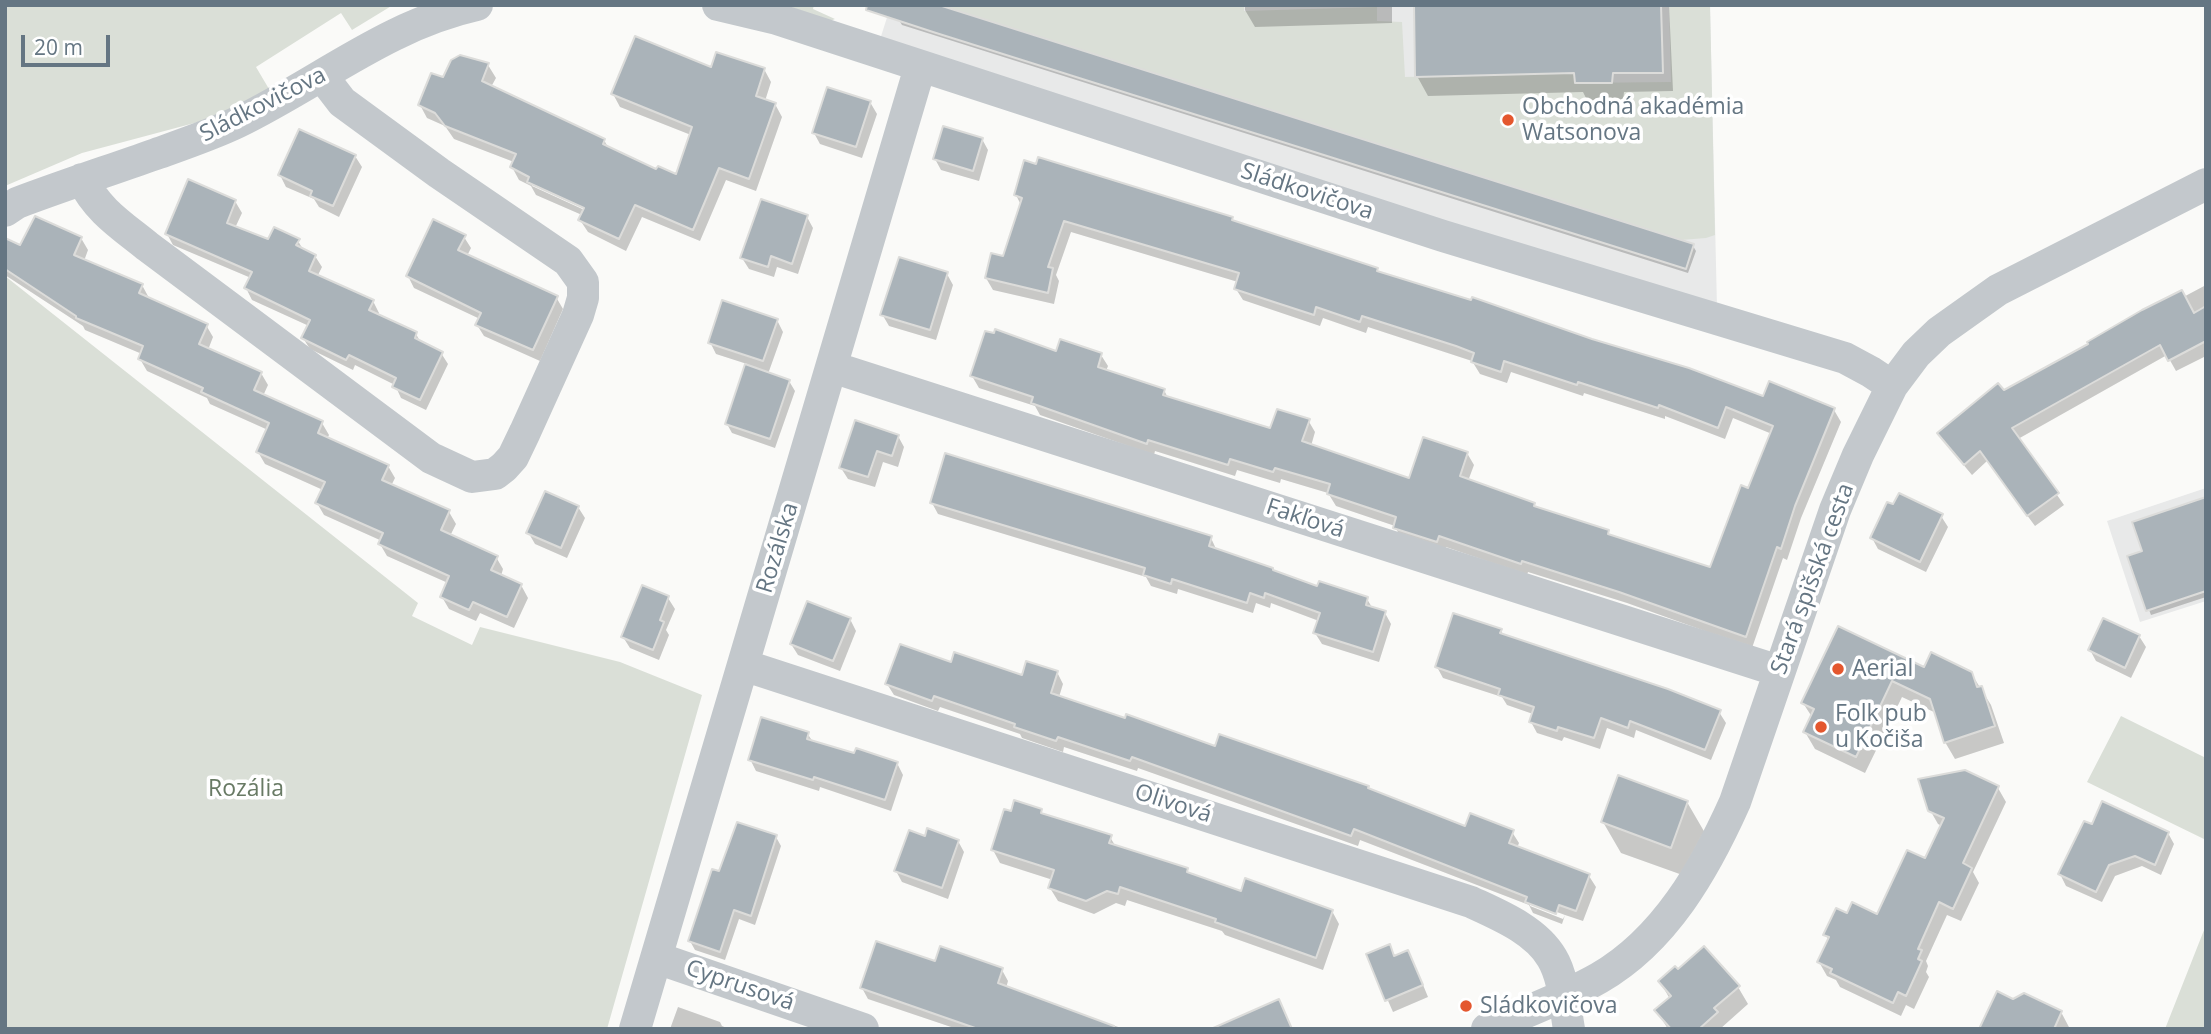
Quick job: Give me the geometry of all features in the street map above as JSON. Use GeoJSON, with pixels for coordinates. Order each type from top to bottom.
{"type":"FeatureCollection","features":[{"type":"Feature","properties":{"kind":"street","name":"Sládkovičova"},"geometry":{"type":"LineString","coordinates":[[5,211],[17,203],[235,124],[407,27],[444,13],[477,5]]}},
{"type":"Feature","properties":{"kind":"street","name":"Sládkovičova"},"geometry":{"type":"LineString","coordinates":[[718,5],[777,19],[1443,236],[1844,358],[1892,386]]}},
{"type":"Feature","properties":{"kind":"street","name":"Rozálska"},"geometry":{"type":"LineString","coordinates":[[635,1029],[920,67]]}},
{"type":"Feature","properties":{"kind":"street"},"geometry":{"type":"LineString","coordinates":[[82,179],[103,211],[431,458],[472,477],[495,474],[513,457],[526,432],[578,315],[583,298],[583,282],[576,270],[557,253],[439,173],[342,102],[322,76]]}},
{"type":"Feature","properties":{"kind":"street","name":"Stará spišská cesta"},"geometry":{"type":"LineString","coordinates":[[1487,1029],[1600,977],[1633,953],[1673,911],[1696,877],[1735,802],[1835,510],[1858,455],[1892,386],[1916,354],[1939,332],[1998,290],[2206,184]]}},
{"type":"Feature","properties":{"kind":"street","name":"Fakľová"},"geometry":{"type":"LineString","coordinates":[[832,367],[1779,671]]}},
{"type":"Feature","properties":{"kind":"street","name":"Olivová"},"geometry":{"type":"LineString","coordinates":[[743,664],[1471,902],[1515,924],[1543,946],[1553,959],[1564,995],[1569,1029]]}},
{"type":"Feature","properties":{"kind":"street","name":"Cyprusová"},"geometry":{"type":"LineString","coordinates":[[657,958],[863,1029]]}},
{"type":"Feature","properties":{"kind":"shaded area","name":"Obchodná akadémia Watsonova"},"geometry":{"type":"Polygon","coordinates":[[[891,5],[1710,5],[1717,308],[876,52],[891,5]]]}},
{"type":"Feature","properties":{"kind":"shaded area"},"geometry":{"type":"Polygon","coordinates":[[[2206,488],[2206,601],[2140,622],[2107,521],[2206,488]]]}},
{"type":"Feature","properties":{"kind":"green space"},"geometry":{"type":"Polygon","coordinates":[[[5,5],[393,5],[352,30],[341,13],[256,67],[269,89],[217,117],[82,153],[5,186],[5,5]]]}},
{"type":"Feature","properties":{"kind":"green space"},"geometry":{"type":"Polygon","coordinates":[[[785,5],[814,5],[813,9],[835,19],[830,21],[785,5]]]}},
{"type":"Feature","properties":{"kind":"green space","name":"Obchodná akadémia Watsonova"},"geometry":{"type":"Polygon","coordinates":[[[939,5],[1244,5],[1244,11],[1377,7],[1377,21],[1402,22],[1405,77],[1574,73],[1576,83],[1671,82],[1669,5],[1710,5],[1715,235],[1681,240],[939,5]]]}},
{"type":"Feature","properties":{"kind":"green space","name":"Rozália"},"geometry":{"type":"Polygon","coordinates":[[[5,276],[418,603],[412,616],[472,645],[480,627],[620,662],[702,695],[607,1029],[5,1029],[5,276]]]}},
{"type":"Feature","properties":{"kind":"green space"},"geometry":{"type":"Polygon","coordinates":[[[2121,716],[2206,758],[2206,840],[2087,782],[2121,716]]]}},
{"type":"Feature","properties":{"kind":"green space"},"geometry":{"type":"Polygon","coordinates":[[[2206,925],[2206,1029],[2165,1029],[2206,925]]]}},
{"type":"Feature","properties":{"kind":"building"},"geometry":{"type":"Polygon","coordinates":[[[867,5],[939,5],[1694,244],[1686,269],[933,32],[866,10],[867,5]]]}},
{"type":"Feature","properties":{"kind":"building"},"geometry":{"type":"Polygon","coordinates":[[[1414,5],[1661,5],[1663,73],[1613,73],[1612,83],[1575,83],[1574,73],[1415,77],[1414,5]]]}},
{"type":"Feature","properties":{"kind":"building"},"geometry":{"type":"Polygon","coordinates":[[[635,36],[711,67],[716,52],[765,68],[756,96],[776,103],[749,179],[719,168],[693,230],[635,205],[619,239],[578,220],[584,208],[527,182],[529,177],[510,167],[516,154],[445,126],[435,113],[418,105],[431,73],[443,77],[451,60],[460,55],[489,63],[482,81],[605,139],[603,144],[656,169],[658,166],[676,174],[692,127],[611,94],[635,36]]]}},
{"type":"Feature","properties":{"kind":"building"},"geometry":{"type":"Polygon","coordinates":[[[827,87],[871,101],[856,147],[812,133],[827,87]]]}},
{"type":"Feature","properties":{"kind":"building"},"geometry":{"type":"Polygon","coordinates":[[[943,126],[983,138],[973,171],[933,159],[943,126]]]}},
{"type":"Feature","properties":{"kind":"building"},"geometry":{"type":"Polygon","coordinates":[[[299,129],[356,155],[333,206],[310,196],[312,191],[278,175],[299,129]]]}},
{"type":"Feature","properties":{"kind":"building"},"geometry":{"type":"Polygon","coordinates":[[[1038,157],[1233,217],[1232,220],[1378,268],[1377,271],[1471,300],[1472,297],[1592,339],[1689,368],[1763,396],[1769,381],[1835,408],[1795,506],[1781,549],[1777,547],[1746,637],[1522,561],[1521,564],[1439,536],[1437,542],[1393,528],[1396,517],[1327,494],[1330,484],[1275,468],[1273,472],[1230,459],[1228,465],[1148,440],[1147,444],[1031,403],[1033,397],[970,376],[985,331],[994,333],[995,329],[1056,351],[1060,339],[1102,353],[1098,367],[1165,389],[1163,395],[1270,428],[1277,409],[1310,419],[1302,441],[1409,478],[1423,437],[1468,452],[1460,476],[1535,503],[1534,506],[1609,530],[1608,534],[1710,567],[1741,485],[1748,488],[1773,426],[1726,407],[1718,428],[1659,405],[1658,408],[1504,361],[1501,372],[1471,362],[1474,353],[1456,346],[1362,316],[1360,322],[1316,307],[1314,315],[1234,289],[1239,273],[1064,221],[1048,267],[1053,268],[1048,293],[985,278],[991,253],[1003,256],[1022,198],[1014,195],[1024,160],[1036,164],[1038,157]]]}},
{"type":"Feature","properties":{"kind":"building"},"geometry":{"type":"Polygon","coordinates":[[[188,179],[236,200],[227,223],[268,239],[274,227],[300,239],[296,245],[316,255],[309,271],[374,300],[369,310],[417,332],[415,338],[443,352],[420,400],[392,387],[396,378],[349,355],[346,360],[301,338],[310,320],[244,288],[252,272],[165,234],[188,179]]]}},
{"type":"Feature","properties":{"kind":"building"},"geometry":{"type":"Polygon","coordinates":[[[761,199],[808,215],[792,264],[771,256],[768,267],[740,258],[761,199]]]}},
{"type":"Feature","properties":{"kind":"building"},"geometry":{"type":"Polygon","coordinates":[[[35,216],[82,237],[74,255],[143,284],[139,293],[208,324],[199,344],[262,372],[254,390],[323,421],[318,433],[389,465],[382,480],[450,510],[441,530],[498,556],[491,570],[522,584],[507,617],[473,602],[469,610],[440,597],[449,576],[378,544],[383,533],[315,503],[325,482],[256,452],[269,423],[201,392],[203,388],[138,359],[143,346],[76,318],[5,269],[5,238],[20,245],[35,216]]]}},
{"type":"Feature","properties":{"kind":"building"},"geometry":{"type":"Polygon","coordinates":[[[433,219],[466,235],[458,250],[558,296],[533,350],[475,325],[481,313],[406,276],[433,219]]]}},
{"type":"Feature","properties":{"kind":"building"},"geometry":{"type":"Polygon","coordinates":[[[899,257],[948,272],[930,330],[880,315],[899,257]]]}},
{"type":"Feature","properties":{"kind":"building"},"geometry":{"type":"Polygon","coordinates":[[[2182,290],[2194,313],[2206,306],[2206,341],[2168,361],[2160,345],[2012,428],[2059,493],[2027,516],[1980,451],[1964,465],[1937,433],[1998,383],[2004,390],[2088,344],[2087,342],[2142,310],[2182,290]]]}},
{"type":"Feature","properties":{"kind":"building"},"geometry":{"type":"Polygon","coordinates":[[[722,300],[778,319],[763,361],[708,343],[722,300]]]}},
{"type":"Feature","properties":{"kind":"building"},"geometry":{"type":"Polygon","coordinates":[[[745,364],[790,380],[770,439],[725,424],[745,364]]]}},
{"type":"Feature","properties":{"kind":"building"},"geometry":{"type":"Polygon","coordinates":[[[855,420],[899,435],[892,456],[877,451],[868,477],[839,468],[855,420]]]}},
{"type":"Feature","properties":{"kind":"building"},"geometry":{"type":"Polygon","coordinates":[[[945,453],[1212,536],[1209,546],[1317,586],[1319,581],[1368,597],[1366,605],[1386,611],[1373,652],[1313,633],[1320,613],[1265,593],[1264,598],[1250,593],[1247,603],[1172,579],[1171,584],[1143,575],[1145,568],[930,503],[945,453]]]}},
{"type":"Feature","properties":{"kind":"building"},"geometry":{"type":"Polygon","coordinates":[[[545,491],[579,506],[561,548],[526,533],[545,491]]]}},
{"type":"Feature","properties":{"kind":"building"},"geometry":{"type":"Polygon","coordinates":[[[1899,493],[1943,514],[1920,562],[1870,538],[1887,502],[1893,504],[1899,493]]]}},
{"type":"Feature","properties":{"kind":"building"},"geometry":{"type":"Polygon","coordinates":[[[2206,497],[2206,591],[2146,611],[2127,556],[2142,551],[2132,522],[2206,497]]]}},
{"type":"Feature","properties":{"kind":"building"},"geometry":{"type":"Polygon","coordinates":[[[642,585],[669,596],[660,620],[664,622],[653,650],[621,637],[642,585]]]}},
{"type":"Feature","properties":{"kind":"building"},"geometry":{"type":"Polygon","coordinates":[[[807,601],[851,618],[833,661],[790,644],[807,601]]]}},
{"type":"Feature","properties":{"kind":"building"},"geometry":{"type":"Polygon","coordinates":[[[1453,613],[1502,629],[1500,633],[1668,689],[1721,710],[1705,750],[1630,721],[1628,728],[1601,718],[1594,738],[1529,722],[1534,707],[1498,695],[1500,689],[1435,667],[1453,613]]]}},
{"type":"Feature","properties":{"kind":"building"},"geometry":{"type":"Polygon","coordinates":[[[2103,618],[2140,635],[2125,668],[2088,650],[2103,618]]]}},
{"type":"Feature","properties":{"kind":"building"},"geometry":{"type":"Polygon","coordinates":[[[1838,626],[1924,667],[1931,652],[1972,672],[1977,687],[1982,686],[1995,726],[1944,743],[1930,699],[1892,681],[1856,757],[1803,732],[1814,709],[1801,703],[1838,626]]]}},
{"type":"Feature","properties":{"kind":"building"},"geometry":{"type":"Polygon","coordinates":[[[900,644],[951,662],[954,652],[1022,675],[1026,661],[1058,671],[1051,693],[1125,718],[1126,714],[1215,746],[1219,734],[1369,786],[1368,788],[1465,826],[1470,813],[1514,830],[1509,843],[1590,874],[1576,911],[1559,905],[1556,914],[1525,902],[1527,897],[1354,829],[1351,836],[1132,757],[1130,761],[1058,737],[1056,741],[934,696],[932,701],[885,684],[900,644]]]}},
{"type":"Feature","properties":{"kind":"building"},"geometry":{"type":"Polygon","coordinates":[[[761,717],[809,732],[807,739],[854,753],[856,748],[898,762],[885,800],[814,777],[813,780],[748,760],[761,717]]]}},
{"type":"Feature","properties":{"kind":"building"},"geometry":{"type":"Polygon","coordinates":[[[1965,770],[1999,786],[1963,863],[1972,868],[1953,909],[1939,902],[1918,949],[1922,950],[1918,959],[1922,961],[1906,996],[1898,992],[1893,1003],[1830,973],[1832,969],[1817,962],[1829,937],[1823,935],[1836,908],[1847,913],[1852,902],[1877,914],[1907,850],[1925,858],[1944,818],[1928,811],[1918,779],[1965,770]]]}},
{"type":"Feature","properties":{"kind":"building"},"geometry":{"type":"Polygon","coordinates":[[[1618,775],[1688,801],[1671,848],[1601,822],[1618,775]]]}},
{"type":"Feature","properties":{"kind":"building"},"geometry":{"type":"Polygon","coordinates":[[[1014,800],[1042,809],[1041,813],[1112,835],[1109,843],[1188,868],[1187,872],[1241,891],[1245,878],[1333,910],[1316,958],[1215,922],[1216,919],[1120,887],[1118,894],[1107,891],[1086,901],[1048,888],[1054,870],[991,850],[1004,809],[1011,811],[1014,800]]]}},
{"type":"Feature","properties":{"kind":"building"},"geometry":{"type":"Polygon","coordinates":[[[2102,801],[2169,832],[2155,865],[2135,856],[2109,865],[2096,892],[2058,874],[2084,821],[2092,824],[2102,801]]]}},
{"type":"Feature","properties":{"kind":"building"},"geometry":{"type":"Polygon","coordinates":[[[737,822],[777,835],[751,916],[734,910],[720,952],[688,941],[712,869],[719,871],[737,822]]]}},
{"type":"Feature","properties":{"kind":"building"},"geometry":{"type":"Polygon","coordinates":[[[927,828],[959,840],[942,888],[894,871],[909,830],[925,836],[927,828]]]}},
{"type":"Feature","properties":{"kind":"building"},"geometry":{"type":"Polygon","coordinates":[[[876,941],[935,961],[940,946],[1003,968],[998,983],[1114,1026],[1114,1029],[978,1029],[860,988],[876,941]]]}},
{"type":"Feature","properties":{"kind":"building"},"geometry":{"type":"Polygon","coordinates":[[[1390,944],[1394,956],[1408,950],[1423,985],[1385,1001],[1366,954],[1390,944]]]}},
{"type":"Feature","properties":{"kind":"building"},"geometry":{"type":"Polygon","coordinates":[[[1704,946],[1740,986],[1714,1008],[1718,1012],[1699,1029],[1671,1029],[1654,1010],[1671,996],[1658,981],[1675,966],[1678,969],[1704,946]]]}},
{"type":"Feature","properties":{"kind":"building"},"geometry":{"type":"Polygon","coordinates":[[[1997,991],[2013,999],[2024,993],[2062,1011],[2054,1029],[1979,1029],[1997,991]]]}},
{"type":"Feature","properties":{"kind":"building"},"geometry":{"type":"Polygon","coordinates":[[[1279,999],[1292,1029],[1211,1029],[1279,999]]]}},
{"type":"Feature","properties":{"kind":"place","name":"Obchodná akadémia Watsonova"},"geometry":{"type":"Point","coordinates":[1508,120]}},
{"type":"Feature","properties":{"kind":"place","name":"Aerial"},"geometry":{"type":"Point","coordinates":[1838,669]}},
{"type":"Feature","properties":{"kind":"place","name":"Folk pub u Kočiša"},"geometry":{"type":"Point","coordinates":[1821,727]}},
{"type":"Feature","properties":{"kind":"place","name":"Sládkovičova"},"geometry":{"type":"Point","coordinates":[1466,1006]}}]}
